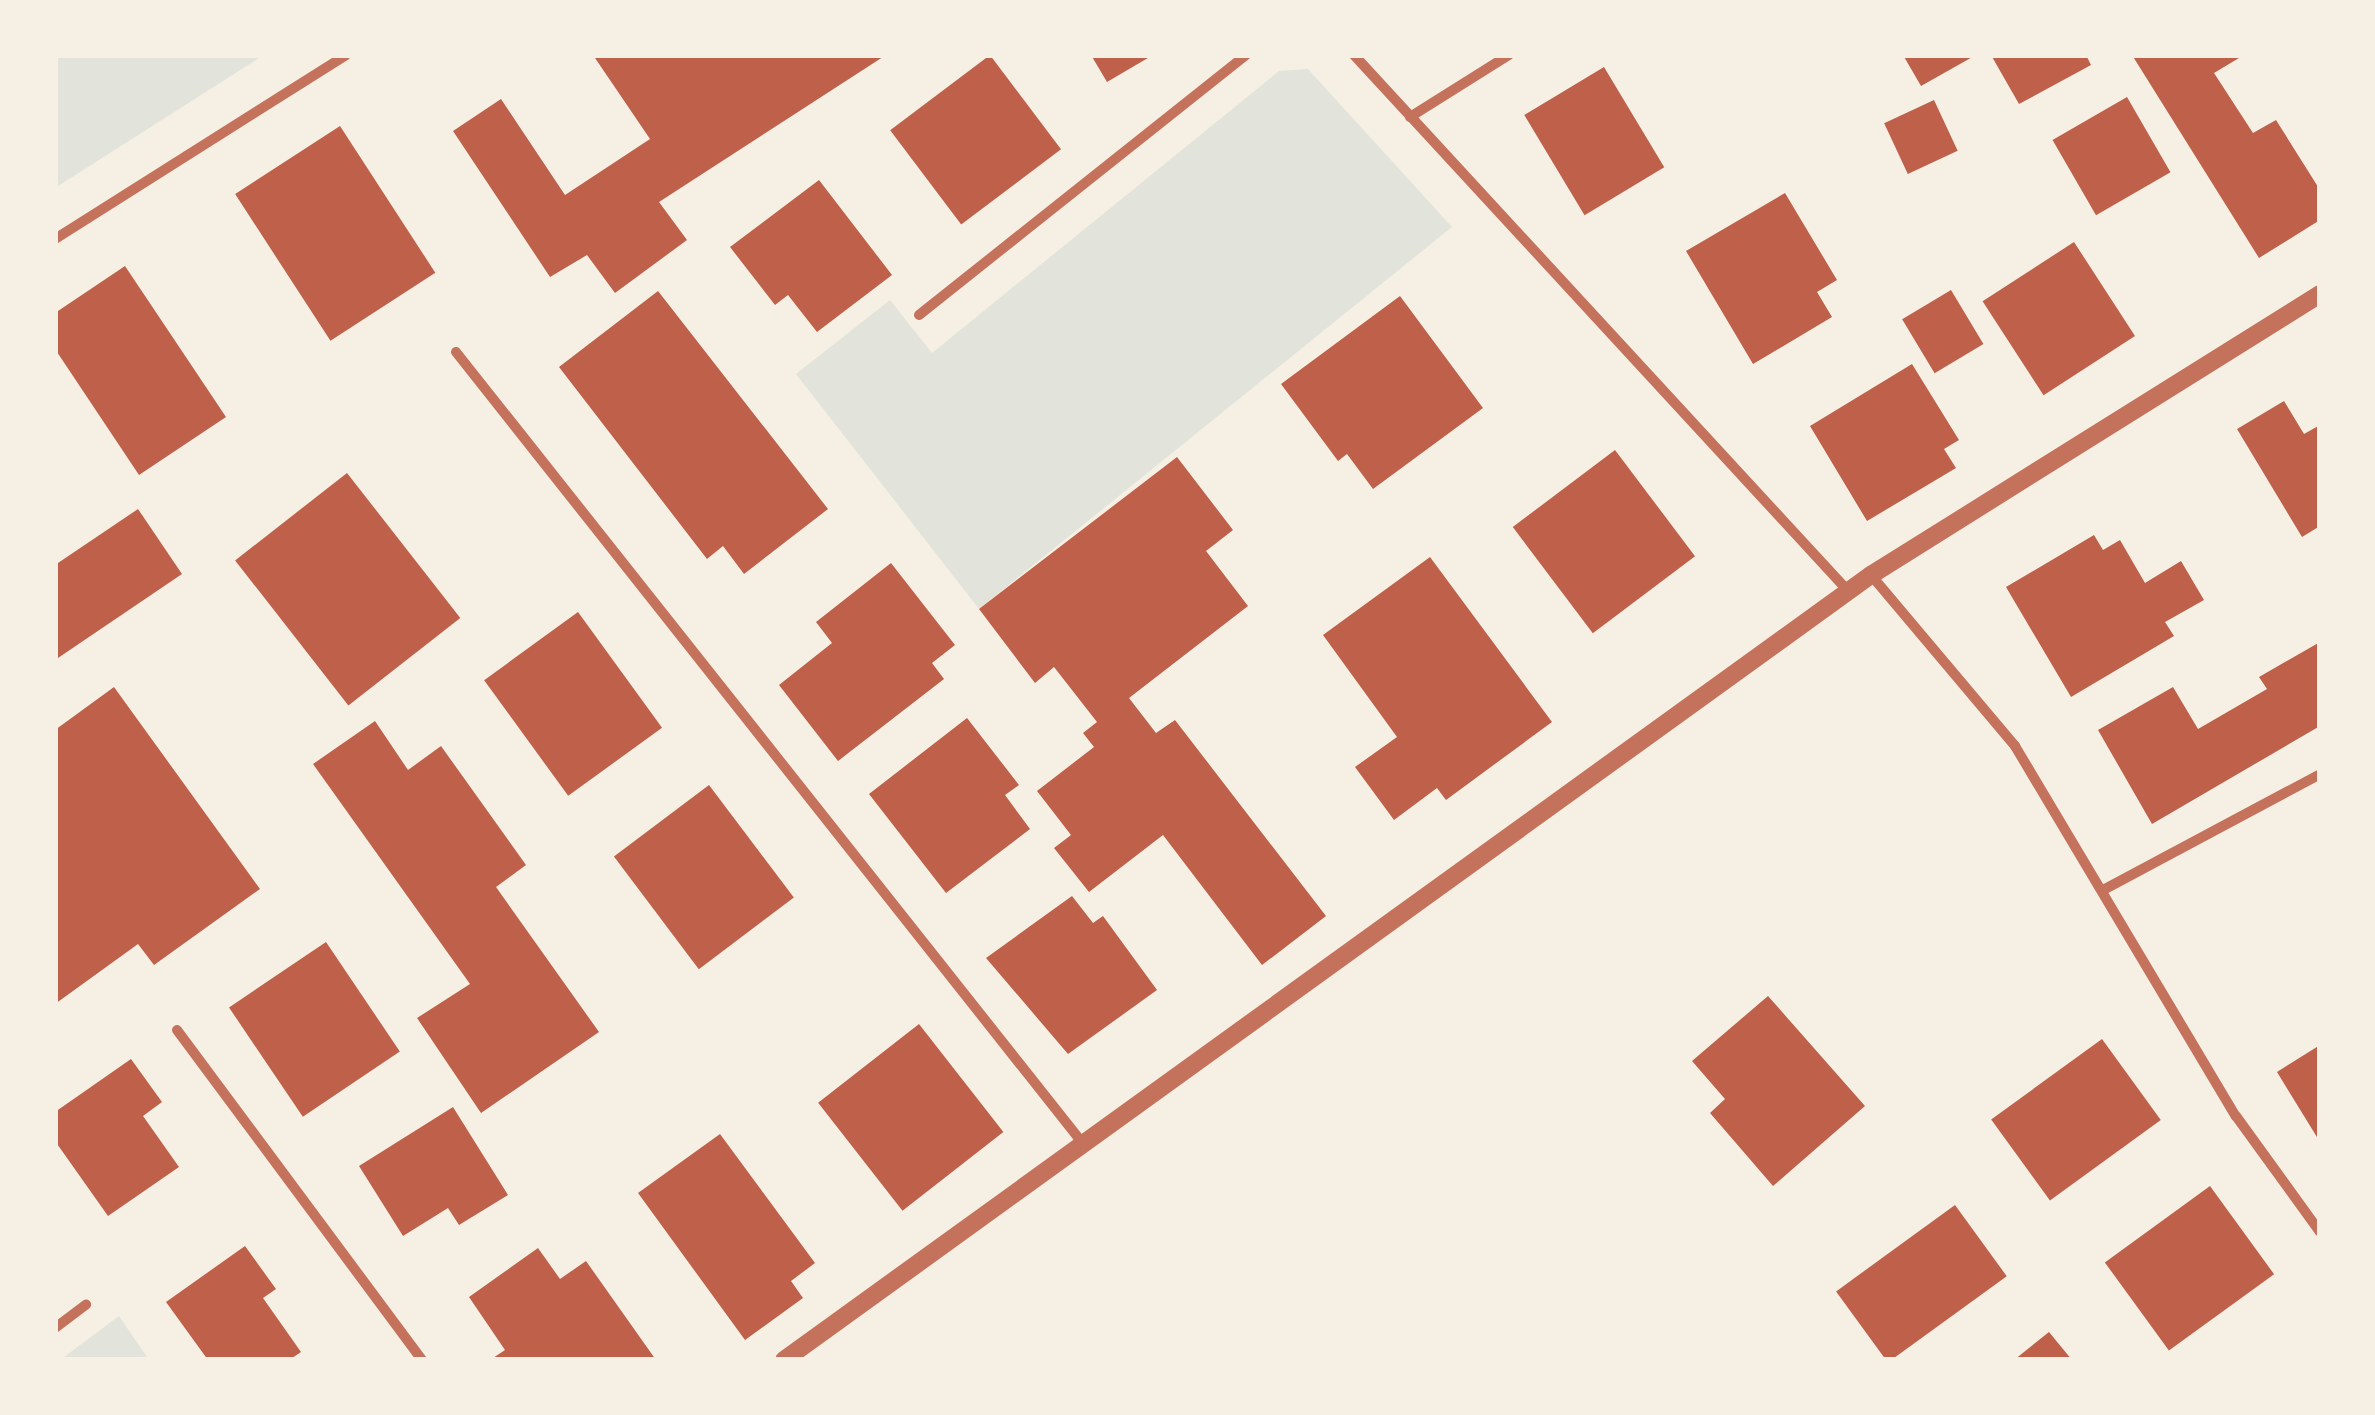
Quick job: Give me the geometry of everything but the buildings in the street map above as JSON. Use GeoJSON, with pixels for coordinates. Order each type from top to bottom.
{"type":"FeatureCollection","features":[{"type":"Feature","properties":{"kind":"street"},"geometry":{"type":"LineString","coordinates":[[55,240],[346,55]]}},
{"type":"Feature","properties":{"kind":"street"},"geometry":{"type":"LineString","coordinates":[[919,315],[1246,55]]}},
{"type":"Feature","properties":{"kind":"street"},"geometry":{"type":"LineString","coordinates":[[1354,55],[1849,592]]}},
{"type":"Feature","properties":{"kind":"street"},"geometry":{"type":"LineString","coordinates":[[1410,116],[1510,55]]}},
{"type":"Feature","properties":{"kind":"street"},"geometry":{"type":"LineString","coordinates":[[784,1360],[1080,1142],[1872,574],[2320,294]]}},
{"type":"Feature","properties":{"kind":"street"},"geometry":{"type":"LineString","coordinates":[[456,352],[1080,1142]]}},
{"type":"Feature","properties":{"kind":"street"},"geometry":{"type":"LineString","coordinates":[[1872,574],[2015,746],[2105,890],[2236,1116],[2320,1232]]}},
{"type":"Feature","properties":{"kind":"street"},"geometry":{"type":"LineString","coordinates":[[2105,890],[2320,774]]}},
{"type":"Feature","properties":{"kind":"street"},"geometry":{"type":"LineString","coordinates":[[177,1030],[422,1360]]}},
{"type":"Feature","properties":{"kind":"street"},"geometry":{"type":"LineString","coordinates":[[55,1328],[86,1305]]}},
{"type":"Feature","properties":{"kind":"shaded area"},"geometry":{"type":"Polygon","coordinates":[[[55,55],[264,55],[55,188],[55,55]]]}},
{"type":"Feature","properties":{"kind":"shaded area"},"geometry":{"type":"Polygon","coordinates":[[[1308,69],[1452,227],[979,609],[796,374],[890,300],[932,353],[1279,71],[1308,69]]]}},
{"type":"Feature","properties":{"kind":"shaded area"},"geometry":{"type":"Polygon","coordinates":[[[119,1316],[149,1360],[60,1360],[119,1316]]]}}]}
